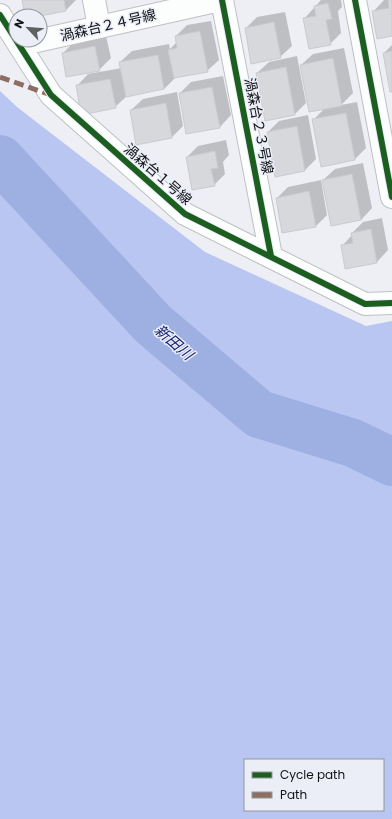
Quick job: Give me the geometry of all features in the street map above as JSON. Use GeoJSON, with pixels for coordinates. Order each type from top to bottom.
{"type":"FeatureCollection","features":[{"type":"Feature","properties":{"kind":"street"},"geometry":{"type":"LineString","coordinates":[[94,0],[99,27]]}},
{"type":"Feature","properties":{"kind":"street","name":"渦森台２４号線"},"geometry":{"type":"LineString","coordinates":[[48,38],[221,0]]}},
{"type":"Feature","properties":{"kind":"street","name":"渦森台２３号線"},"geometry":{"type":"LineString","coordinates":[[221,0],[271,256]]}},
{"type":"Feature","properties":{"kind":"street"},"geometry":{"type":"LineString","coordinates":[[355,0],[392,197]]}},
{"type":"Feature","properties":{"kind":"street","name":"渦森台１号線"},"geometry":{"type":"LineString","coordinates":[[0,15],[8,28]]}},
{"type":"Feature","properties":{"kind":"street","name":"渦森台１号線"},"geometry":{"type":"LineString","coordinates":[[21,48],[51,95],[185,214],[365,304],[392,303]]}},
{"type":"Feature","properties":{"kind":"shaded area"},"geometry":{"type":"Polygon","coordinates":[[[0,91],[17,107],[205,252],[366,326],[392,321],[392,819],[0,819],[0,91]]]}},
{"type":"Feature","properties":{"kind":"building"},"geometry":{"type":"Polygon","coordinates":[[[22,0],[64,0],[66,11],[48,14],[48,8],[24,8],[22,0]]]}},
{"type":"Feature","properties":{"kind":"building"},"geometry":{"type":"Polygon","coordinates":[[[388,0],[392,0],[392,36],[377,39],[372,11],[389,8],[388,0]]]}},
{"type":"Feature","properties":{"kind":"building"},"geometry":{"type":"Polygon","coordinates":[[[328,3],[332,19],[326,20],[331,45],[309,49],[303,18],[316,16],[314,6],[328,3]]]}},
{"type":"Feature","properties":{"kind":"building"},"geometry":{"type":"Polygon","coordinates":[[[274,22],[281,58],[251,64],[245,28],[274,22]]]}},
{"type":"Feature","properties":{"kind":"building"},"geometry":{"type":"Polygon","coordinates":[[[200,31],[208,72],[174,78],[168,50],[177,48],[175,36],[200,31]]]}},
{"type":"Feature","properties":{"kind":"building"},"geometry":{"type":"Polygon","coordinates":[[[95,46],[100,71],[66,77],[62,53],[95,46]]]}},
{"type":"Feature","properties":{"kind":"building"},"geometry":{"type":"Polygon","coordinates":[[[392,51],[392,92],[390,92],[383,53],[392,51]]]}},
{"type":"Feature","properties":{"kind":"building"},"geometry":{"type":"Polygon","coordinates":[[[158,55],[164,89],[126,97],[119,62],[158,55]]]}},
{"type":"Feature","properties":{"kind":"building"},"geometry":{"type":"Polygon","coordinates":[[[333,58],[342,106],[309,112],[300,65],[333,58]]]}},
{"type":"Feature","properties":{"kind":"building"},"geometry":{"type":"Polygon","coordinates":[[[286,67],[295,115],[265,121],[256,73],[286,67]]]}},
{"type":"Feature","properties":{"kind":"building"},"geometry":{"type":"Polygon","coordinates":[[[110,79],[116,108],[81,115],[76,85],[110,79]]]}},
{"type":"Feature","properties":{"kind":"building"},"geometry":{"type":"Polygon","coordinates":[[[212,87],[220,128],[186,134],[179,93],[212,87]]]}},
{"type":"Feature","properties":{"kind":"building"},"geometry":{"type":"Polygon","coordinates":[[[166,103],[172,138],[136,145],[130,110],[166,103]]]}},
{"type":"Feature","properties":{"kind":"building"},"geometry":{"type":"Polygon","coordinates":[[[346,113],[355,160],[321,167],[312,119],[346,113]]]}},
{"type":"Feature","properties":{"kind":"building"},"geometry":{"type":"Polygon","coordinates":[[[297,126],[305,171],[275,177],[267,132],[297,126]]]}},
{"type":"Feature","properties":{"kind":"building"},"geometry":{"type":"Polygon","coordinates":[[[215,151],[218,168],[211,169],[215,186],[192,190],[186,157],[215,151]]]}},
{"type":"Feature","properties":{"kind":"building"},"geometry":{"type":"Polygon","coordinates":[[[352,174],[361,220],[331,226],[322,180],[352,174]]]}},
{"type":"Feature","properties":{"kind":"building"},"geometry":{"type":"Polygon","coordinates":[[[309,191],[316,227],[282,233],[276,198],[309,191]]]}},
{"type":"Feature","properties":{"kind":"building"},"geometry":{"type":"Polygon","coordinates":[[[371,229],[377,263],[345,269],[341,245],[353,243],[351,233],[371,229]]]}},
{"type":"Feature","properties":{"kind":"waterway","name":"新田川"},"geometry":{"type":"LineString","coordinates":[[0,159],[153,324],[259,414],[353,443],[392,462]]}},
{"type":"Feature","properties":{"kind":"marked path"},"geometry":{"type":"LineString","coordinates":[[0,77],[51,95]]}},
{"type":"Feature","properties":{"kind":"cycle path"},"geometry":{"type":"LineString","coordinates":[[222,0],[271,256]]}},
{"type":"Feature","properties":{"kind":"cycle path"},"geometry":{"type":"LineString","coordinates":[[355,0],[392,197]]}},
{"type":"Feature","properties":{"kind":"cycle path"},"geometry":{"type":"LineString","coordinates":[[0,15],[51,95],[185,214],[365,304],[392,303]]}}]}
